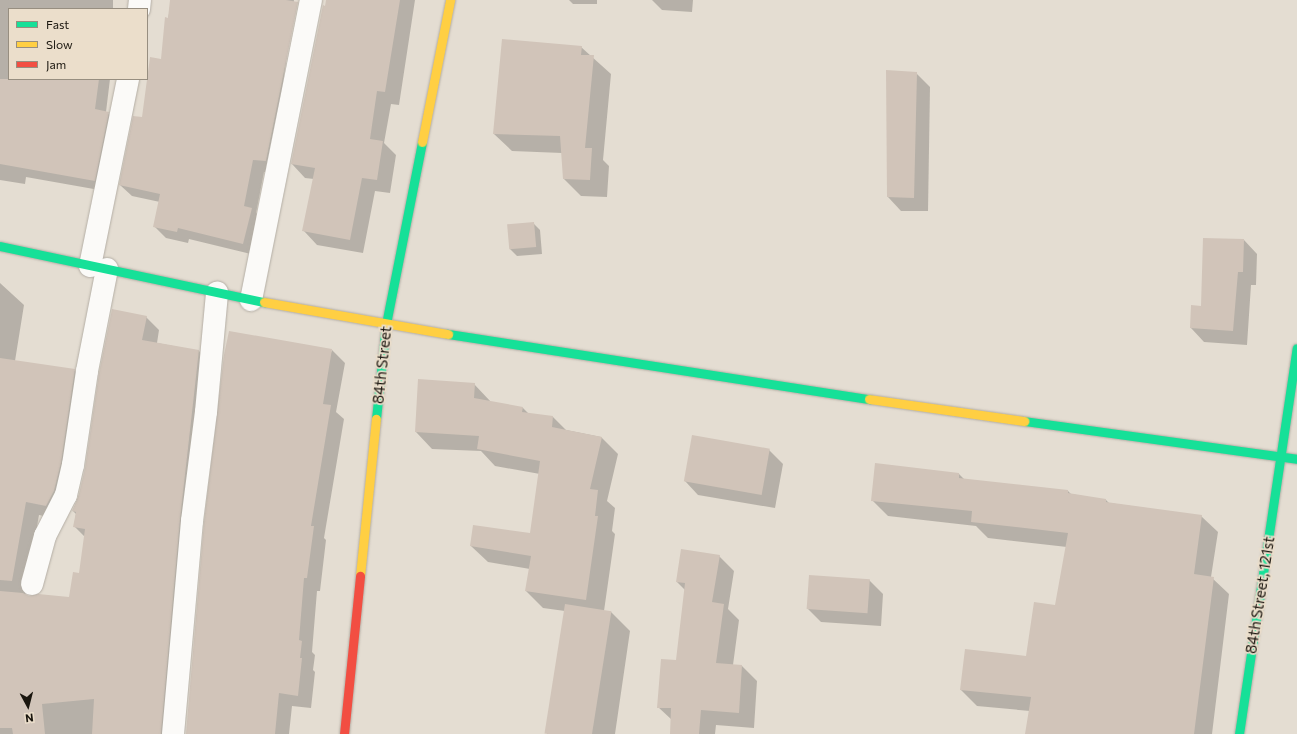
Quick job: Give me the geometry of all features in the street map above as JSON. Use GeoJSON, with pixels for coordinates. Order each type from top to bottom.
{"type":"FeatureCollection","features":[{"type":"Feature","properties":{"kind":"street"},"geometry":{"type":"LineString","coordinates":[[252,300],[311,0]]}},
{"type":"Feature","properties":{"kind":"street","name":"84th Street"},"geometry":{"type":"LineString","coordinates":[[344,734],[386,324],[450,0]]}},
{"type":"Feature","properties":{"kind":"street"},"geometry":{"type":"LineString","coordinates":[[32,584],[45,536],[66,495],[73,465],[87,371],[99,267],[128,80]]}},
{"type":"Feature","properties":{"kind":"street"},"geometry":{"type":"LineString","coordinates":[[0,246],[217,293],[386,324],[845,396],[1290,458]]}},
{"type":"Feature","properties":{"kind":"street"},"geometry":{"type":"LineString","coordinates":[[173,734],[192,521],[206,412],[217,293]]}},
{"type":"Feature","properties":{"kind":"street","name":"84th Street, 121st"},"geometry":{"type":"LineString","coordinates":[[1239,734],[1290,458],[1297,348]]}},
{"type":"Feature","properties":{"kind":"building"},"geometry":{"type":"Polygon","coordinates":[[[170,0],[286,0],[298,2],[266,161],[253,160],[244,206],[252,208],[243,244],[178,228],[177,232],[153,227],[160,194],[119,185],[133,116],[142,117],[150,57],[161,59],[165,17],[168,18],[170,0]]]}},
{"type":"Feature","properties":{"kind":"building"},"geometry":{"type":"Polygon","coordinates":[[[326,0],[400,0],[385,92],[377,91],[370,139],[383,141],[377,180],[362,178],[350,240],[302,231],[315,168],[291,164],[323,5],[325,6],[326,0]]]}},
{"type":"Feature","properties":{"kind":"building"},"geometry":{"type":"Polygon","coordinates":[[[502,39],[582,46],[581,55],[594,55],[585,148],[592,148],[590,180],[563,179],[560,136],[493,134],[502,39]]]}},
{"type":"Feature","properties":{"kind":"building"},"geometry":{"type":"Polygon","coordinates":[[[886,70],[917,72],[914,198],[887,197],[886,70]]]}},
{"type":"Feature","properties":{"kind":"building"},"geometry":{"type":"Polygon","coordinates":[[[0,79],[99,80],[95,109],[109,112],[95,181],[0,164],[0,79]]]}},
{"type":"Feature","properties":{"kind":"building"},"geometry":{"type":"Polygon","coordinates":[[[534,222],[536,247],[509,249],[507,224],[534,222]]]}},
{"type":"Feature","properties":{"kind":"building"},"geometry":{"type":"Polygon","coordinates":[[[1203,238],[1244,239],[1243,272],[1238,272],[1233,331],[1190,328],[1191,305],[1201,306],[1203,238]]]}},
{"type":"Feature","properties":{"kind":"building"},"geometry":{"type":"Polygon","coordinates":[[[112,309],[147,316],[142,340],[199,350],[180,520],[161,734],[92,734],[94,699],[42,704],[45,734],[13,734],[12,728],[0,728],[0,591],[23,593],[29,596],[38,594],[69,597],[73,572],[79,573],[85,529],[73,527],[76,512],[72,511],[78,498],[85,468],[99,373],[112,309]]]}},
{"type":"Feature","properties":{"kind":"building"},"geometry":{"type":"Polygon","coordinates":[[[229,331],[332,349],[323,404],[331,405],[311,526],[314,526],[307,578],[304,578],[299,640],[302,641],[300,658],[302,658],[298,696],[279,693],[275,734],[186,734],[204,522],[224,355],[229,331]]]}},
{"type":"Feature","properties":{"kind":"building"},"geometry":{"type":"Polygon","coordinates":[[[0,358],[75,369],[61,463],[54,491],[46,506],[26,502],[12,581],[0,580],[0,358]]]}},
{"type":"Feature","properties":{"kind":"building"},"geometry":{"type":"Polygon","coordinates":[[[418,379],[475,383],[474,398],[523,407],[522,412],[553,416],[552,427],[602,437],[590,489],[598,490],[595,516],[598,516],[586,600],[525,591],[531,556],[470,546],[473,525],[530,533],[540,461],[477,449],[479,436],[415,432],[418,379]]]}},
{"type":"Feature","properties":{"kind":"building"},"geometry":{"type":"Polygon","coordinates":[[[692,435],[770,449],[762,495],[684,481],[692,435]]]}},
{"type":"Feature","properties":{"kind":"building"},"geometry":{"type":"Polygon","coordinates":[[[875,463],[959,473],[959,478],[1068,490],[1068,493],[1106,499],[1106,502],[1202,515],[1194,574],[1214,577],[1194,734],[1025,734],[1031,697],[960,690],[965,649],[1026,656],[1034,602],[1055,605],[1068,533],[971,522],[972,511],[871,501],[875,463]]]}},
{"type":"Feature","properties":{"kind":"building"},"geometry":{"type":"Polygon","coordinates":[[[681,549],[720,555],[712,602],[724,604],[716,663],[742,665],[739,713],[701,710],[699,734],[670,734],[671,708],[657,708],[661,659],[676,660],[685,583],[676,582],[681,549]]]}},
{"type":"Feature","properties":{"kind":"building"},"geometry":{"type":"Polygon","coordinates":[[[809,575],[870,579],[867,613],[807,609],[809,575]]]}},
{"type":"Feature","properties":{"kind":"building"},"geometry":{"type":"Polygon","coordinates":[[[565,604],[611,611],[592,734],[545,733],[565,604]]]}},
{"type":"Feature","properties":{"kind":"traffic: fast"},"geometry":{"type":"LineString","coordinates":[[376,419],[386,324],[422,142]]}},
{"type":"Feature","properties":{"kind":"traffic: fast"},"geometry":{"type":"LineString","coordinates":[[0,246],[264,302]]}},
{"type":"Feature","properties":{"kind":"traffic: fast"},"geometry":{"type":"LineString","coordinates":[[448,334],[869,399]]}},
{"type":"Feature","properties":{"kind":"traffic: fast"},"geometry":{"type":"LineString","coordinates":[[1239,734],[1297,348]]}},
{"type":"Feature","properties":{"kind":"traffic: fast"},"geometry":{"type":"LineString","coordinates":[[1024,421],[1297,459]]}},
{"type":"Feature","properties":{"kind":"traffic: slow"},"geometry":{"type":"LineString","coordinates":[[422,142],[450,0]]}},
{"type":"Feature","properties":{"kind":"traffic: slow"},"geometry":{"type":"LineString","coordinates":[[264,302],[448,334]]}},
{"type":"Feature","properties":{"kind":"traffic: slow"},"geometry":{"type":"LineString","coordinates":[[869,399],[1024,421]]}},
{"type":"Feature","properties":{"kind":"traffic: slow"},"geometry":{"type":"LineString","coordinates":[[360,576],[376,419]]}},
{"type":"Feature","properties":{"kind":"traffic: jam"},"geometry":{"type":"LineString","coordinates":[[344,734],[360,576]]}}]}
